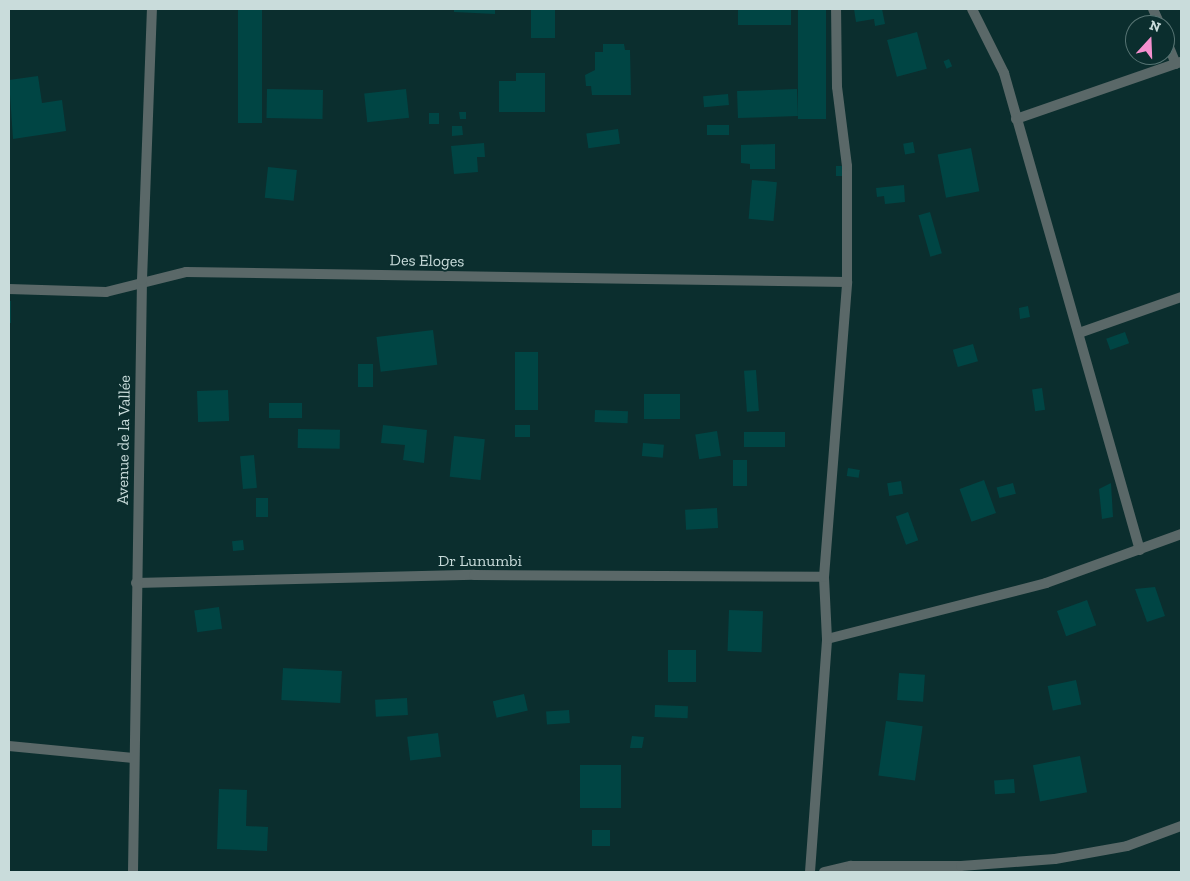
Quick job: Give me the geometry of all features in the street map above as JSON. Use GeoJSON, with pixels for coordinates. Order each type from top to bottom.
{"type":"FeatureCollection","features":[{"type":"Feature","properties":{"kind":"street","name":"Avenue de la Vallée"},"geometry":{"type":"LineString","coordinates":[[133,872],[132,758],[142,280],[152,9]]}},
{"type":"Feature","properties":{"kind":"street"},"geometry":{"type":"LineString","coordinates":[[810,872],[827,639],[824,577],[847,282],[848,166],[837,87],[836,9]]}},
{"type":"Feature","properties":{"kind":"street"},"geometry":{"type":"LineString","coordinates":[[972,9],[1004,73],[1140,550]]}},
{"type":"Feature","properties":{"kind":"street"},"geometry":{"type":"LineString","coordinates":[[1016,119],[1179,63]]}},
{"type":"Feature","properties":{"kind":"street","name":"Des Eloges"},"geometry":{"type":"LineString","coordinates":[[9,289],[106,292],[142,280],[186,272],[847,282]]}},
{"type":"Feature","properties":{"kind":"street"},"geometry":{"type":"LineString","coordinates":[[1079,333],[1181,298]]}},
{"type":"Feature","properties":{"kind":"street"},"geometry":{"type":"LineString","coordinates":[[827,639],[1046,583],[1181,534]]}},
{"type":"Feature","properties":{"kind":"street","name":"Dr Lunumbi"},"geometry":{"type":"LineString","coordinates":[[136,583],[474,575],[824,577]]}},
{"type":"Feature","properties":{"kind":"street"},"geometry":{"type":"LineString","coordinates":[[9,746],[132,758]]}},
{"type":"Feature","properties":{"kind":"street"},"geometry":{"type":"LineString","coordinates":[[824,872],[851,866],[961,866],[1055,859],[1127,846],[1181,826]]}},
{"type":"Feature","properties":{"kind":"building"},"geometry":{"type":"Polygon","coordinates":[[[238,9],[262,9],[262,123],[238,123],[238,9]]]}},
{"type":"Feature","properties":{"kind":"building"},"geometry":{"type":"Polygon","coordinates":[[[454,9],[495,9],[495,14],[454,12],[454,9]]]}},
{"type":"Feature","properties":{"kind":"building"},"geometry":{"type":"Polygon","coordinates":[[[531,9],[555,9],[555,38],[531,38],[531,9]]]}},
{"type":"Feature","properties":{"kind":"building"},"geometry":{"type":"Polygon","coordinates":[[[738,9],[791,9],[791,25],[738,25],[738,9]]]}},
{"type":"Feature","properties":{"kind":"building"},"geometry":{"type":"Polygon","coordinates":[[[798,9],[826,9],[826,119],[798,119],[798,9]]]}},
{"type":"Feature","properties":{"kind":"building"},"geometry":{"type":"Polygon","coordinates":[[[854,9],[882,9],[885,24],[875,26],[874,19],[856,22],[854,9]]]}},
{"type":"Feature","properties":{"kind":"building"},"geometry":{"type":"Polygon","coordinates":[[[917,32],[927,69],[897,77],[887,40],[917,32]]]}},
{"type":"Feature","properties":{"kind":"building"},"geometry":{"type":"Polygon","coordinates":[[[603,44],[624,44],[625,50],[630,50],[631,95],[592,95],[591,86],[586,86],[585,75],[595,70],[595,52],[603,52],[603,44]]]}},
{"type":"Feature","properties":{"kind":"building"},"geometry":{"type":"Polygon","coordinates":[[[949,59],[952,66],[947,69],[943,61],[949,59]]]}},
{"type":"Feature","properties":{"kind":"building"},"geometry":{"type":"Polygon","coordinates":[[[516,73],[545,73],[545,112],[499,112],[499,81],[516,81],[516,73]]]}},
{"type":"Feature","properties":{"kind":"building"},"geometry":{"type":"Polygon","coordinates":[[[38,76],[42,103],[62,100],[66,131],[13,139],[9,80],[38,76]]]}},
{"type":"Feature","properties":{"kind":"building"},"geometry":{"type":"Polygon","coordinates":[[[267,89],[323,90],[322,119],[266,118],[267,89]]]}},
{"type":"Feature","properties":{"kind":"building"},"geometry":{"type":"Polygon","coordinates":[[[406,89],[409,118],[367,122],[364,93],[406,89]]]}},
{"type":"Feature","properties":{"kind":"building"},"geometry":{"type":"Polygon","coordinates":[[[797,89],[798,116],[738,118],[737,91],[797,89]]]}},
{"type":"Feature","properties":{"kind":"building"},"geometry":{"type":"Polygon","coordinates":[[[728,94],[729,105],[704,107],[703,96],[728,94]]]}},
{"type":"Feature","properties":{"kind":"building"},"geometry":{"type":"Polygon","coordinates":[[[459,112],[466,112],[466,119],[460,119],[459,112]]]}},
{"type":"Feature","properties":{"kind":"building"},"geometry":{"type":"Polygon","coordinates":[[[429,113],[439,113],[439,124],[429,124],[429,113]]]}},
{"type":"Feature","properties":{"kind":"building"},"geometry":{"type":"Polygon","coordinates":[[[707,125],[729,125],[729,135],[707,135],[707,125]]]}},
{"type":"Feature","properties":{"kind":"building"},"geometry":{"type":"Polygon","coordinates":[[[452,126],[462,126],[463,135],[452,136],[452,126]]]}},
{"type":"Feature","properties":{"kind":"building"},"geometry":{"type":"Polygon","coordinates":[[[618,129],[620,144],[588,148],[586,133],[618,129]]]}},
{"type":"Feature","properties":{"kind":"building"},"geometry":{"type":"Polygon","coordinates":[[[913,142],[915,153],[905,155],[903,144],[913,142]]]}},
{"type":"Feature","properties":{"kind":"building"},"geometry":{"type":"Polygon","coordinates":[[[484,143],[485,157],[477,157],[478,172],[454,174],[451,146],[484,143]]]}},
{"type":"Feature","properties":{"kind":"building"},"geometry":{"type":"Polygon","coordinates":[[[775,144],[775,169],[750,169],[750,164],[741,163],[741,145],[775,144]]]}},
{"type":"Feature","properties":{"kind":"building"},"geometry":{"type":"Polygon","coordinates":[[[971,148],[979,191],[946,198],[938,154],[971,148]]]}},
{"type":"Feature","properties":{"kind":"building"},"geometry":{"type":"Polygon","coordinates":[[[836,166],[846,166],[846,176],[836,176],[836,166]]]}},
{"type":"Feature","properties":{"kind":"building"},"geometry":{"type":"Polygon","coordinates":[[[268,167],[297,170],[294,201],[265,198],[268,167]]]}},
{"type":"Feature","properties":{"kind":"building"},"geometry":{"type":"Polygon","coordinates":[[[752,180],[777,182],[774,221],[749,219],[752,180]]]}},
{"type":"Feature","properties":{"kind":"building"},"geometry":{"type":"Polygon","coordinates":[[[904,185],[905,202],[885,204],[884,196],[877,197],[876,188],[904,185]]]}},
{"type":"Feature","properties":{"kind":"building"},"geometry":{"type":"Polygon","coordinates":[[[930,212],[942,253],[930,257],[918,215],[930,212]]]}},
{"type":"Feature","properties":{"kind":"building"},"geometry":{"type":"Polygon","coordinates":[[[9,301],[11,301],[11,323],[9,323],[9,301]]]}},
{"type":"Feature","properties":{"kind":"building"},"geometry":{"type":"Polygon","coordinates":[[[1028,306],[1030,317],[1020,319],[1019,308],[1028,306]]]}},
{"type":"Feature","properties":{"kind":"building"},"geometry":{"type":"Polygon","coordinates":[[[433,330],[437,365],[381,372],[376,337],[433,330]]]}},
{"type":"Feature","properties":{"kind":"building"},"geometry":{"type":"Polygon","coordinates":[[[1125,332],[1129,343],[1110,350],[1106,339],[1125,332]]]}},
{"type":"Feature","properties":{"kind":"building"},"geometry":{"type":"Polygon","coordinates":[[[973,344],[978,361],[958,367],[953,350],[973,344]]]}},
{"type":"Feature","properties":{"kind":"building"},"geometry":{"type":"Polygon","coordinates":[[[515,352],[538,352],[538,410],[515,410],[515,352]]]}},
{"type":"Feature","properties":{"kind":"building"},"geometry":{"type":"Polygon","coordinates":[[[358,364],[373,364],[373,387],[358,387],[358,364]]]}},
{"type":"Feature","properties":{"kind":"building"},"geometry":{"type":"Polygon","coordinates":[[[756,370],[759,411],[747,412],[744,371],[756,370]]]}},
{"type":"Feature","properties":{"kind":"building"},"geometry":{"type":"Polygon","coordinates":[[[1042,388],[1045,410],[1035,411],[1032,389],[1042,388]]]}},
{"type":"Feature","properties":{"kind":"building"},"geometry":{"type":"Polygon","coordinates":[[[228,390],[229,421],[198,422],[197,391],[228,390]]]}},
{"type":"Feature","properties":{"kind":"building"},"geometry":{"type":"Polygon","coordinates":[[[644,394],[680,394],[680,419],[644,419],[644,394]]]}},
{"type":"Feature","properties":{"kind":"building"},"geometry":{"type":"Polygon","coordinates":[[[269,403],[302,403],[302,418],[269,418],[269,403]]]}},
{"type":"Feature","properties":{"kind":"building"},"geometry":{"type":"Polygon","coordinates":[[[595,410],[628,411],[628,423],[595,422],[595,410]]]}},
{"type":"Feature","properties":{"kind":"building"},"geometry":{"type":"Polygon","coordinates":[[[383,425],[427,430],[424,463],[403,460],[405,445],[381,443],[383,425]]]}},
{"type":"Feature","properties":{"kind":"building"},"geometry":{"type":"Polygon","coordinates":[[[515,425],[530,425],[530,437],[515,437],[515,425]]]}},
{"type":"Feature","properties":{"kind":"building"},"geometry":{"type":"Polygon","coordinates":[[[298,429],[340,430],[340,449],[298,448],[298,429]]]}},
{"type":"Feature","properties":{"kind":"building"},"geometry":{"type":"Polygon","coordinates":[[[717,431],[721,456],[699,459],[695,434],[717,431]]]}},
{"type":"Feature","properties":{"kind":"building"},"geometry":{"type":"Polygon","coordinates":[[[744,432],[785,432],[785,447],[744,447],[744,432]]]}},
{"type":"Feature","properties":{"kind":"building"},"geometry":{"type":"Polygon","coordinates":[[[454,436],[485,439],[481,480],[450,477],[454,436]]]}},
{"type":"Feature","properties":{"kind":"building"},"geometry":{"type":"Polygon","coordinates":[[[643,443],[664,445],[663,458],[642,456],[643,443]]]}},
{"type":"Feature","properties":{"kind":"building"},"geometry":{"type":"Polygon","coordinates":[[[254,455],[257,488],[243,489],[240,456],[254,455]]]}},
{"type":"Feature","properties":{"kind":"building"},"geometry":{"type":"Polygon","coordinates":[[[733,460],[747,460],[747,486],[733,486],[733,460]]]}},
{"type":"Feature","properties":{"kind":"building"},"geometry":{"type":"Polygon","coordinates":[[[848,468],[860,470],[859,478],[847,476],[848,468]]]}},
{"type":"Feature","properties":{"kind":"building"},"geometry":{"type":"Polygon","coordinates":[[[984,480],[996,513],[972,522],[960,489],[984,480]]]}},
{"type":"Feature","properties":{"kind":"building"},"geometry":{"type":"Polygon","coordinates":[[[901,481],[903,494],[889,496],[887,483],[901,481]]]}},
{"type":"Feature","properties":{"kind":"building"},"geometry":{"type":"Polygon","coordinates":[[[1013,483],[1016,494],[999,498],[997,487],[1013,483]]]}},
{"type":"Feature","properties":{"kind":"building"},"geometry":{"type":"Polygon","coordinates":[[[1111,483],[1113,517],[1102,519],[1099,489],[1111,483]]]}},
{"type":"Feature","properties":{"kind":"building"},"geometry":{"type":"Polygon","coordinates":[[[256,498],[268,498],[268,517],[256,517],[256,498]]]}},
{"type":"Feature","properties":{"kind":"building"},"geometry":{"type":"Polygon","coordinates":[[[717,508],[718,528],[686,530],[685,510],[717,508]]]}},
{"type":"Feature","properties":{"kind":"building"},"geometry":{"type":"Polygon","coordinates":[[[908,512],[918,540],[906,545],[896,516],[908,512]]]}},
{"type":"Feature","properties":{"kind":"building"},"geometry":{"type":"Polygon","coordinates":[[[243,540],[244,550],[233,551],[232,541],[243,540]]]}},
{"type":"Feature","properties":{"kind":"building"},"geometry":{"type":"Polygon","coordinates":[[[1155,587],[1165,616],[1147,622],[1135,589],[1155,587]]]}},
{"type":"Feature","properties":{"kind":"building"},"geometry":{"type":"Polygon","coordinates":[[[1087,600],[1096,625],[1066,636],[1057,611],[1087,600]]]}},
{"type":"Feature","properties":{"kind":"building"},"geometry":{"type":"Polygon","coordinates":[[[219,607],[222,629],[197,632],[194,610],[219,607]]]}},
{"type":"Feature","properties":{"kind":"building"},"geometry":{"type":"Polygon","coordinates":[[[729,610],[763,611],[762,652],[728,651],[729,610]]]}},
{"type":"Feature","properties":{"kind":"building"},"geometry":{"type":"Polygon","coordinates":[[[668,650],[696,650],[696,682],[668,682],[668,650]]]}},
{"type":"Feature","properties":{"kind":"building"},"geometry":{"type":"Polygon","coordinates":[[[283,668],[342,671],[340,703],[281,700],[283,668]]]}},
{"type":"Feature","properties":{"kind":"building"},"geometry":{"type":"Polygon","coordinates":[[[899,673],[925,675],[923,702],[897,700],[899,673]]]}},
{"type":"Feature","properties":{"kind":"building"},"geometry":{"type":"Polygon","coordinates":[[[1076,680],[1081,704],[1053,710],[1048,686],[1076,680]]]}},
{"type":"Feature","properties":{"kind":"building"},"geometry":{"type":"Polygon","coordinates":[[[524,694],[528,711],[497,718],[493,701],[524,694]]]}},
{"type":"Feature","properties":{"kind":"building"},"geometry":{"type":"Polygon","coordinates":[[[407,698],[408,715],[376,717],[375,700],[407,698]]]}},
{"type":"Feature","properties":{"kind":"building"},"geometry":{"type":"Polygon","coordinates":[[[655,705],[688,706],[688,718],[655,717],[655,705]]]}},
{"type":"Feature","properties":{"kind":"building"},"geometry":{"type":"Polygon","coordinates":[[[569,710],[570,723],[547,725],[546,712],[569,710]]]}},
{"type":"Feature","properties":{"kind":"building"},"geometry":{"type":"Polygon","coordinates":[[[886,721],[923,726],[915,781],[878,775],[886,721]]]}},
{"type":"Feature","properties":{"kind":"building"},"geometry":{"type":"Polygon","coordinates":[[[438,733],[441,757],[410,761],[407,737],[438,733]]]}},
{"type":"Feature","properties":{"kind":"building"},"geometry":{"type":"Polygon","coordinates":[[[632,736],[644,737],[642,748],[630,748],[632,736]]]}},
{"type":"Feature","properties":{"kind":"building"},"geometry":{"type":"Polygon","coordinates":[[[1080,756],[1087,792],[1040,801],[1033,765],[1080,756]]]}},
{"type":"Feature","properties":{"kind":"building"},"geometry":{"type":"Polygon","coordinates":[[[580,765],[621,765],[621,808],[580,808],[580,765]]]}},
{"type":"Feature","properties":{"kind":"building"},"geometry":{"type":"Polygon","coordinates":[[[1014,779],[1015,793],[995,794],[994,780],[1014,779]]]}},
{"type":"Feature","properties":{"kind":"building"},"geometry":{"type":"Polygon","coordinates":[[[219,789],[247,790],[246,826],[268,827],[267,851],[217,849],[219,789]]]}},
{"type":"Feature","properties":{"kind":"building"},"geometry":{"type":"Polygon","coordinates":[[[592,830],[610,830],[610,846],[592,846],[592,830]]]}}]}
